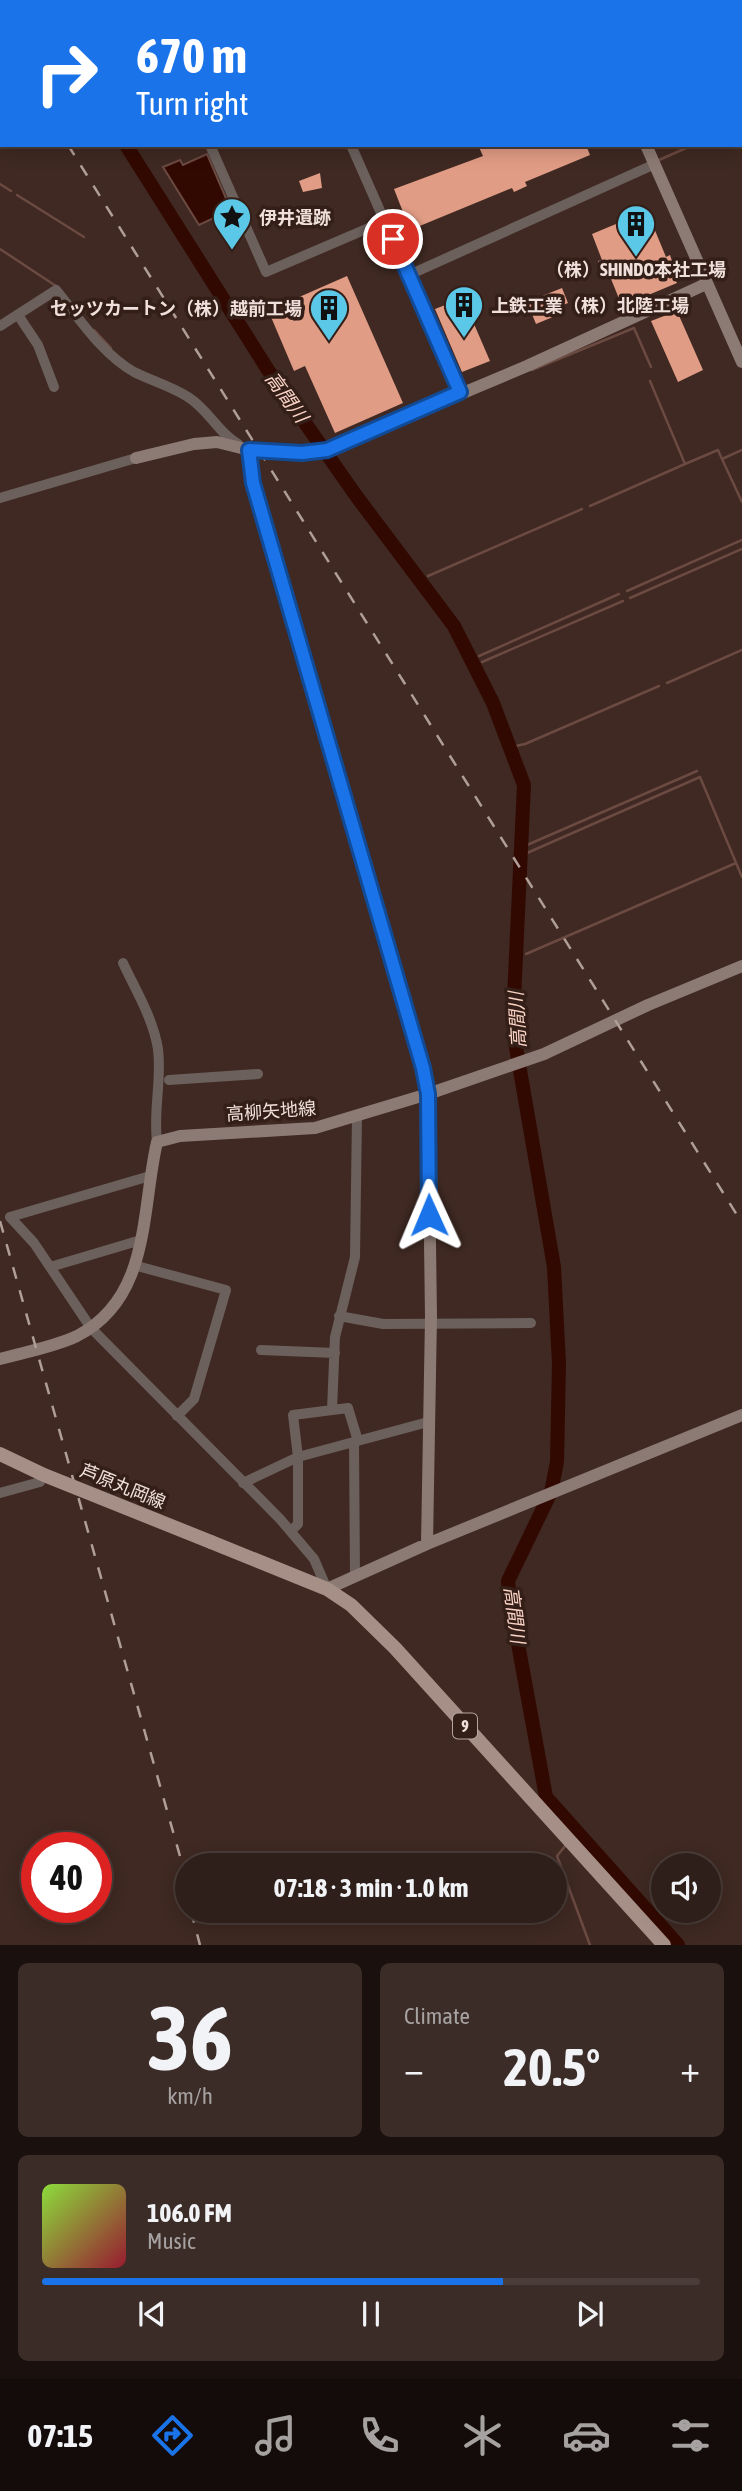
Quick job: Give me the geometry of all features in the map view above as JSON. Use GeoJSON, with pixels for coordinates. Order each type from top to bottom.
{"type":"FeatureCollection","features":[{"type":"Feature","properties":{"kind":"main road","name":"芦原丸岡線"},"geometry":{"type":"LineString","coordinates":[[0,1454],[55,1480],[327,1589]]}},
{"type":"Feature","properties":{"kind":"main road","name":"9"},"geometry":{"type":"LineString","coordinates":[[327,1589],[351,1605],[395,1648],[664,1945]]}},
{"type":"Feature","properties":{"kind":"street"},"geometry":{"type":"LineString","coordinates":[[211,147],[266,272],[385,221]]}},
{"type":"Feature","properties":{"kind":"street"},"geometry":{"type":"LineString","coordinates":[[352,147],[460,392]]}},
{"type":"Feature","properties":{"kind":"street"},"geometry":{"type":"LineString","coordinates":[[647,147],[742,362]]}},
{"type":"Feature","properties":{"kind":"street"},"geometry":{"type":"LineString","coordinates":[[409,275],[655,164]]}},
{"type":"Feature","properties":{"kind":"street"},"geometry":{"type":"LineString","coordinates":[[0,498],[194,444],[217,442],[249,450],[302,453],[334,447],[527,366],[706,284]]}},
{"type":"Feature","properties":{"kind":"street"},"geometry":{"type":"LineString","coordinates":[[0,326],[56,290],[110,355],[135,372],[189,397],[215,419],[225,436],[249,450]]}},
{"type":"Feature","properties":{"kind":"street"},"geometry":{"type":"LineString","coordinates":[[18,315],[38,345],[54,387]]}},
{"type":"Feature","properties":{"kind":"street"},"geometry":{"type":"LineString","coordinates":[[249,450],[253,483],[428,1094],[430,1324],[427,1545]]}},
{"type":"Feature","properties":{"kind":"street"},"geometry":{"type":"LineString","coordinates":[[0,1359],[74,1337],[91,1328],[123,1293],[137,1266],[157,1142],[153,1116],[158,1051],[152,1023],[123,963]]}},
{"type":"Feature","properties":{"kind":"street","name":"高柳矢地線"},"geometry":{"type":"LineString","coordinates":[[157,1142],[180,1136],[315,1128],[428,1094],[544,1054],[648,1005],[742,966]]}},
{"type":"Feature","properties":{"kind":"street"},"geometry":{"type":"LineString","coordinates":[[169,1080],[258,1074]]}},
{"type":"Feature","properties":{"kind":"street"},"geometry":{"type":"LineString","coordinates":[[332,1410],[339,1316],[355,1257],[357,1115]]}},
{"type":"Feature","properties":{"kind":"street"},"geometry":{"type":"LineString","coordinates":[[150,1176],[10,1217],[50,1267],[91,1328],[291,1531],[314,1559],[327,1589],[742,1415]]}},
{"type":"Feature","properties":{"kind":"street"},"geometry":{"type":"LineString","coordinates":[[50,1267],[141,1240]]}},
{"type":"Feature","properties":{"kind":"street"},"geometry":{"type":"LineString","coordinates":[[137,1266],[226,1290],[194,1399],[177,1416]]}},
{"type":"Feature","properties":{"kind":"street"},"geometry":{"type":"LineString","coordinates":[[339,1316],[383,1324],[531,1324]]}},
{"type":"Feature","properties":{"kind":"street"},"geometry":{"type":"LineString","coordinates":[[261,1350],[335,1353]]}},
{"type":"Feature","properties":{"kind":"street"},"geometry":{"type":"LineString","coordinates":[[291,1531],[298,1524],[298,1457],[293,1415],[348,1408],[356,1442],[355,1577]]}},
{"type":"Feature","properties":{"kind":"street"},"geometry":{"type":"LineString","coordinates":[[243,1483],[298,1457],[428,1422]]}},
{"type":"Feature","properties":{"kind":"street"},"geometry":{"type":"LineString","coordinates":[[0,1493],[40,1482]]}},
{"type":"Feature","properties":{"kind":"shaded area"},"geometry":{"type":"Polygon","coordinates":[[[207,154],[231,210],[199,225],[163,167],[180,160],[183,165],[207,154]]]}},
{"type":"Feature","properties":{"kind":"building"},"geometry":{"type":"Polygon","coordinates":[[[479,147],[587,147],[590,155],[525,182],[527,186],[514,192],[512,188],[410,230],[394,189],[483,156],[479,147]]]}},
{"type":"Feature","properties":{"kind":"building"},"geometry":{"type":"Polygon","coordinates":[[[320,173],[322,188],[303,192],[299,181],[320,173]]]}},
{"type":"Feature","properties":{"kind":"building","name":"（株）SHINDO本社工場"},"geometry":{"type":"Polygon","coordinates":[[[647,211],[666,257],[670,255],[672,261],[669,263],[677,283],[622,306],[609,274],[604,276],[598,261],[602,260],[592,234],[647,211]]]}},
{"type":"Feature","properties":{"kind":"building","name":"セッツカートン（株）越前工場"},"geometry":{"type":"Polygon","coordinates":[[[347,276],[403,403],[335,433],[305,366],[294,371],[271,317],[284,311],[281,305],[347,276]]]}},
{"type":"Feature","properties":{"kind":"building"},"geometry":{"type":"Polygon","coordinates":[[[562,288],[568,303],[558,307],[560,314],[536,324],[527,302],[562,288]]]}},
{"type":"Feature","properties":{"kind":"building","name":"上鉄工業（株）北陸工場"},"geometry":{"type":"Polygon","coordinates":[[[463,298],[468,311],[472,310],[474,315],[471,317],[490,361],[462,372],[435,309],[463,298]]]}},
{"type":"Feature","properties":{"kind":"building"},"geometry":{"type":"Polygon","coordinates":[[[677,311],[703,370],[678,382],[651,321],[677,311]]]}},
{"type":"Feature","properties":{"kind":"waterway","name":"高間川"},"geometry":{"type":"LineString","coordinates":[[127,147],[268,370],[357,497],[454,626],[493,703],[524,785],[514,998],[516,1047],[554,1267],[559,1364],[557,1462],[551,1492],[508,1581],[510,1600],[546,1797],[678,1945]]}},
{"type":"Feature","properties":{"kind":"waterway"},"geometry":{"type":"LineString","coordinates":[[659,160],[688,147]]}},
{"type":"Feature","properties":{"kind":"waterway"},"geometry":{"type":"LineString","coordinates":[[0,184],[11,191]]}},
{"type":"Feature","properties":{"kind":"waterway"},"geometry":{"type":"LineString","coordinates":[[17,195],[84,237]]}},
{"type":"Feature","properties":{"kind":"waterway"},"geometry":{"type":"LineString","coordinates":[[0,249],[56,286]]}},
{"type":"Feature","properties":{"kind":"waterway"},"geometry":{"type":"LineString","coordinates":[[532,370],[634,328],[651,367]]}},
{"type":"Feature","properties":{"kind":"waterway"},"geometry":{"type":"LineString","coordinates":[[94,330],[111,348]]}},
{"type":"Feature","properties":{"kind":"waterway"},"geometry":{"type":"LineString","coordinates":[[590,506],[685,464],[650,381]]}},
{"type":"Feature","properties":{"kind":"waterway"},"geometry":{"type":"LineString","coordinates":[[685,464],[718,450],[722,459],[742,450]]}},
{"type":"Feature","properties":{"kind":"waterway"},"geometry":{"type":"LineString","coordinates":[[722,459],[742,502]]}},
{"type":"Feature","properties":{"kind":"waterway"},"geometry":{"type":"LineString","coordinates":[[428,576],[582,509]]}},
{"type":"Feature","properties":{"kind":"waterway"},"geometry":{"type":"LineString","coordinates":[[627,591],[742,540]]}},
{"type":"Feature","properties":{"kind":"waterway"},"geometry":{"type":"LineString","coordinates":[[630,598],[742,549]]}},
{"type":"Feature","properties":{"kind":"waterway"},"geometry":{"type":"LineString","coordinates":[[479,656],[619,594]]}},
{"type":"Feature","properties":{"kind":"waterway"},"geometry":{"type":"LineString","coordinates":[[482,662],[623,601]]}},
{"type":"Feature","properties":{"kind":"waterway"},"geometry":{"type":"LineString","coordinates":[[667,683],[742,650]]}},
{"type":"Feature","properties":{"kind":"waterway"},"geometry":{"type":"LineString","coordinates":[[511,747],[525,744],[659,686]]}},
{"type":"Feature","properties":{"kind":"waterway"},"geometry":{"type":"LineString","coordinates":[[527,845],[697,771]]}},
{"type":"Feature","properties":{"kind":"waterway"},"geometry":{"type":"LineString","coordinates":[[527,853],[700,777],[742,877]]}},
{"type":"Feature","properties":{"kind":"waterway"},"geometry":{"type":"LineString","coordinates":[[526,954],[736,863]]}},
{"type":"Feature","properties":{"kind":"waterway"},"geometry":{"type":"LineString","coordinates":[[566,1845],[557,1856],[590,1945]]}},
{"type":"Feature","properties":{"kind":"railway"},"geometry":{"type":"LineString","coordinates":[[69,147],[742,1223]]}},
{"type":"Feature","properties":{"kind":"railway"},"geometry":{"type":"LineString","coordinates":[[0,1221],[179,1853]]}},
{"type":"Feature","properties":{"kind":"railway"},"geometry":{"type":"LineString","coordinates":[[194,1923],[200,1945]]}},
{"type":"Feature","properties":{"kind":"place","name":"伊井遺跡"},"geometry":{"type":"Point","coordinates":[232,251]}},
{"type":"Feature","properties":{"kind":"place","name":"（株）SHINDO本社工場"},"geometry":{"type":"Point","coordinates":[636,258]}},
{"type":"Feature","properties":{"kind":"place","name":"上鉄工業（株）北陸工場"},"geometry":{"type":"Point","coordinates":[464,339]}},
{"type":"Feature","properties":{"kind":"place","name":"セッツカートン（株）越前工場"},"geometry":{"type":"Point","coordinates":[329,342]}},
{"type":"Feature","properties":{"kind":"route"},"geometry":{"type":"LineString","coordinates":[[393,239],[460,392],[327,450],[302,453],[249,450],[253,483],[423,1068],[428,1094],[429,1215]]}}]}
